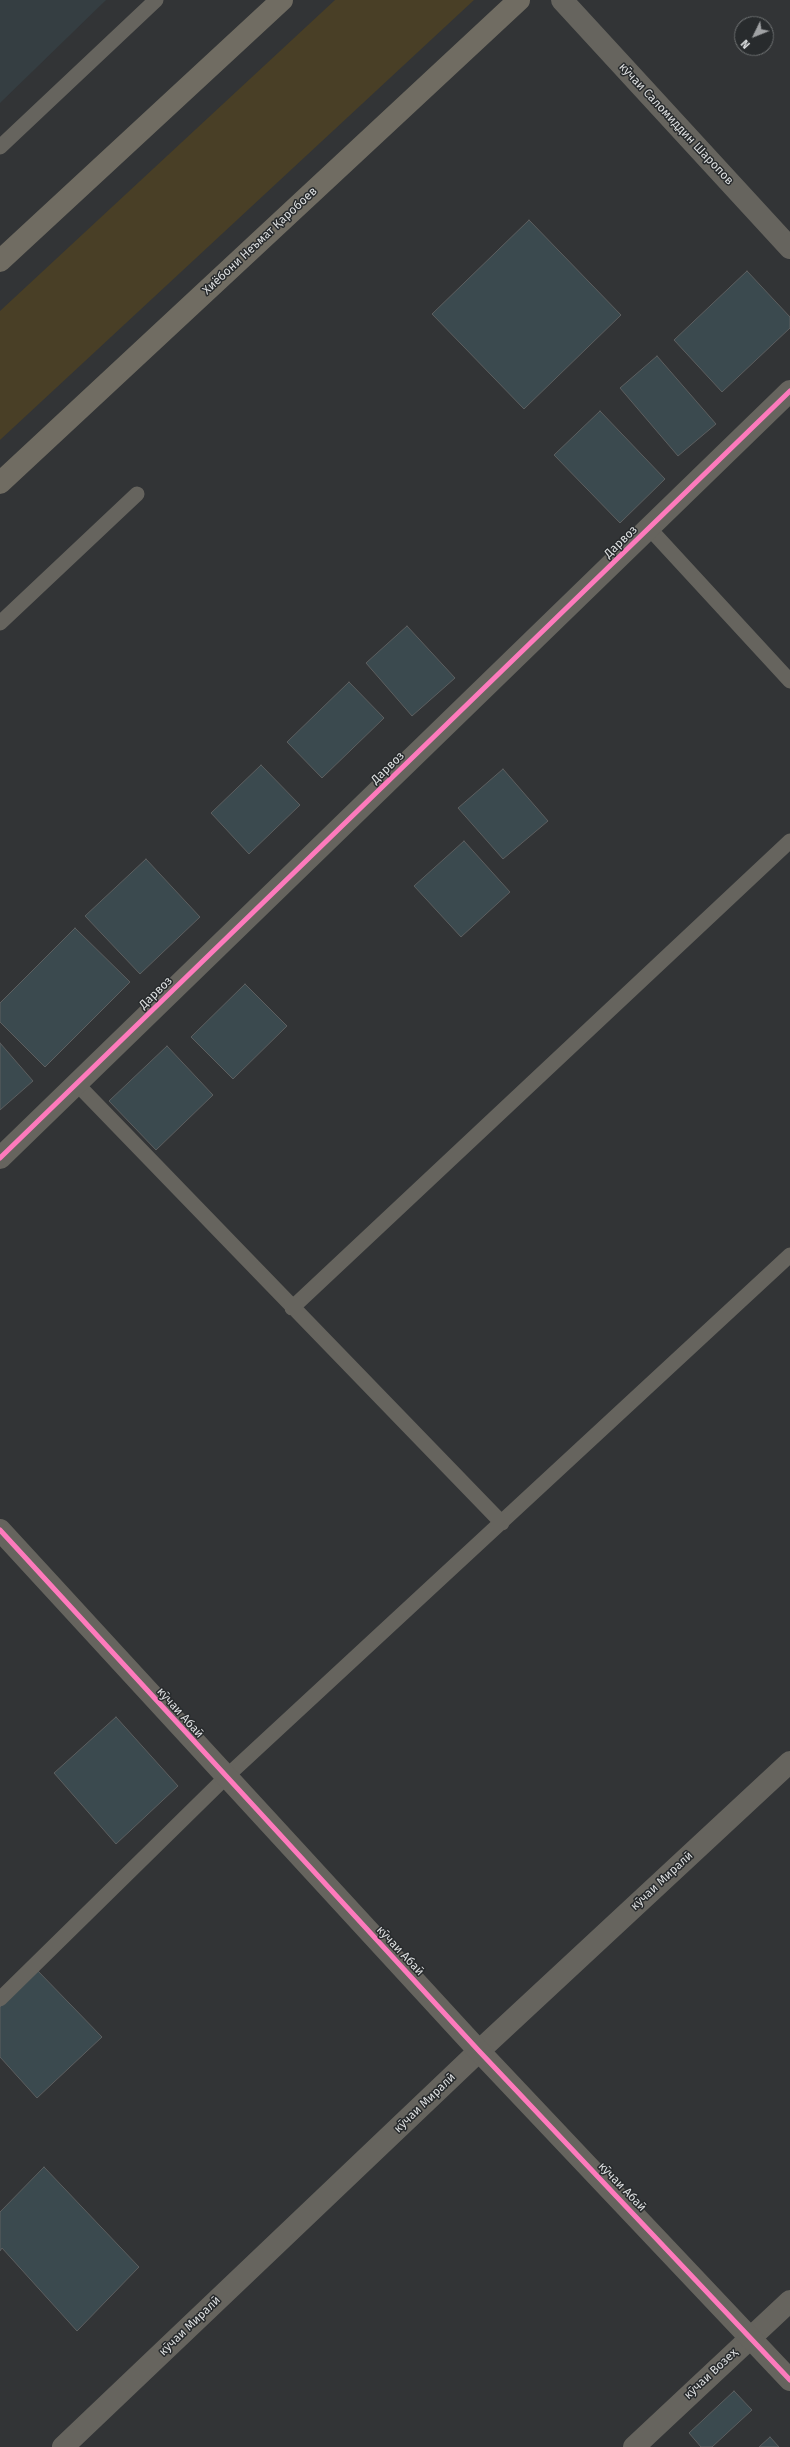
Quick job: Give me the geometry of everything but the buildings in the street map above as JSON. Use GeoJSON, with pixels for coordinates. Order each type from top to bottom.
{"type":"FeatureCollection","features":[{"type":"Feature","properties":{"kind":"highway","name":"Хиёбони Неъмат Қаробоев"},"geometry":{"type":"LineString","coordinates":[[0,483],[519,0]]}},
{"type":"Feature","properties":{"kind":"highway"},"geometry":{"type":"LineString","coordinates":[[0,261],[280,1]]}},
{"type":"Feature","properties":{"kind":"street","name":"кӯчаи Саломиддин Шаропов"},"geometry":{"type":"LineString","coordinates":[[562,0],[790,248]]}},
{"type":"Feature","properties":{"kind":"street","name":"Дарвоз"},"geometry":{"type":"LineString","coordinates":[[0,1158],[790,391]]}},
{"type":"Feature","properties":{"kind":"street","name":"кӯчаи Абаӣ"},"geometry":{"type":"LineString","coordinates":[[0,1530],[479,2051],[790,2380]]}},
{"type":"Feature","properties":{"kind":"street","name":"кӯчаи Миралӣ"},"geometry":{"type":"LineString","coordinates":[[64,2447],[479,2051],[790,1762]]}},
{"type":"Feature","properties":{"kind":"street","name":"кӯчаи Возеҳ"},"geometry":{"type":"LineString","coordinates":[[634,2447],[790,2301]]}},
{"type":"Feature","properties":{"kind":"lane"},"geometry":{"type":"LineString","coordinates":[[0,147],[156,0]]}},
{"type":"Feature","properties":{"kind":"lane"},"geometry":{"type":"LineString","coordinates":[[0,623],[138,494]]}},
{"type":"Feature","properties":{"kind":"lane"},"geometry":{"type":"LineString","coordinates":[[649,528],[790,681]]}},
{"type":"Feature","properties":{"kind":"lane"},"geometry":{"type":"LineString","coordinates":[[292,1308],[790,841]]}},
{"type":"Feature","properties":{"kind":"lane"},"geometry":{"type":"LineString","coordinates":[[77,1084],[292,1308],[502,1522]]}},
{"type":"Feature","properties":{"kind":"lane"},"geometry":{"type":"LineString","coordinates":[[0,1999],[226,1777],[790,1256]]}},
{"type":"Feature","properties":{"kind":"shaded area"},"geometry":{"type":"Polygon","coordinates":[[[0,0],[106,0],[0,103],[0,0]]]}},
{"type":"Feature","properties":{"kind":"shaded area"},"geometry":{"type":"Polygon","coordinates":[[[335,0],[474,0],[0,440],[0,311],[335,0]]]}},
{"type":"Feature","properties":{"kind":"cycle path"},"geometry":{"type":"LineString","coordinates":[[0,1158],[790,391]]}},
{"type":"Feature","properties":{"kind":"cycle path"},"geometry":{"type":"LineString","coordinates":[[0,1530],[479,2051],[790,2380]]}}]}
